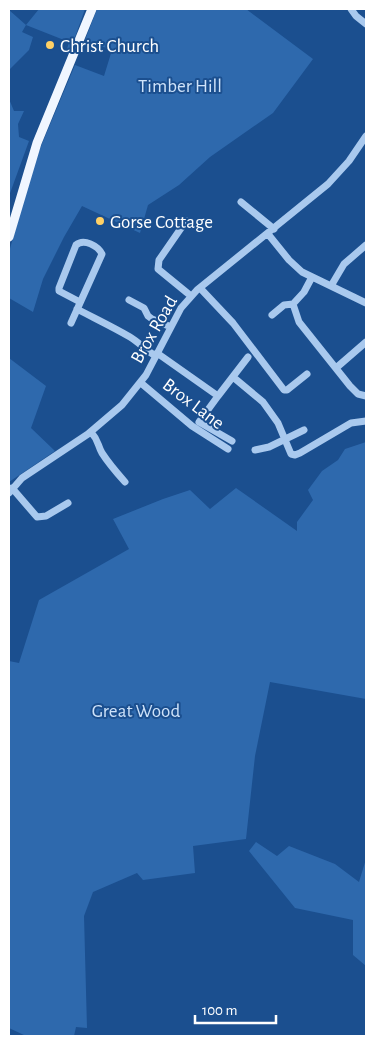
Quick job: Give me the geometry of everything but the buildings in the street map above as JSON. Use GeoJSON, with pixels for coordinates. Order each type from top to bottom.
{"type":"FeatureCollection","features":[{"type":"Feature","properties":{"kind":"main road"},"geometry":{"type":"LineString","coordinates":[[9,237],[38,143],[92,9]]}},
{"type":"Feature","properties":{"kind":"street"},"geometry":{"type":"LineString","coordinates":[[352,9],[356,16],[366,24]]}},
{"type":"Feature","properties":{"kind":"street","name":"Brox Road"},"geometry":{"type":"LineString","coordinates":[[11,490],[22,478],[91,432],[122,405],[141,382],[181,308],[191,296],[339,173],[366,136]]}},
{"type":"Feature","properties":{"kind":"street"},"geometry":{"type":"LineString","coordinates":[[241,204],[271,231],[294,265],[302,272],[366,303]]}},
{"type":"Feature","properties":{"kind":"street"},"geometry":{"type":"LineString","coordinates":[[186,221],[159,260],[157,267],[159,271],[191,296]]}},
{"type":"Feature","properties":{"kind":"street"},"geometry":{"type":"LineString","coordinates":[[71,323],[102,254],[97,247],[84,242],[79,242],[76,245],[59,288],[64,294],[80,302]]}},
{"type":"Feature","properties":{"kind":"street"},"geometry":{"type":"LineString","coordinates":[[331,286],[344,264],[366,245]]}},
{"type":"Feature","properties":{"kind":"street"},"geometry":{"type":"LineString","coordinates":[[272,315],[288,304],[293,304],[304,292],[312,277]]}},
{"type":"Feature","properties":{"kind":"street"},"geometry":{"type":"LineString","coordinates":[[200,288],[233,322],[284,390],[287,390],[307,374]]}},
{"type":"Feature","properties":{"kind":"street"},"geometry":{"type":"LineString","coordinates":[[129,300],[144,308],[152,319],[171,327]]}},
{"type":"Feature","properties":{"kind":"street"},"geometry":{"type":"LineString","coordinates":[[293,304],[299,322],[355,391],[362,396],[366,396]]}},
{"type":"Feature","properties":{"kind":"street"},"geometry":{"type":"LineString","coordinates":[[76,309],[129,336],[148,352],[157,355],[218,396]]}},
{"type":"Feature","properties":{"kind":"street"},"geometry":{"type":"LineString","coordinates":[[336,368],[366,342]]}},
{"type":"Feature","properties":{"kind":"street"},"geometry":{"type":"LineString","coordinates":[[232,441],[200,422],[248,357]]}},
{"type":"Feature","properties":{"kind":"street"},"geometry":{"type":"LineString","coordinates":[[233,377],[263,402],[278,422],[291,454],[295,455],[351,423],[366,421]]}},
{"type":"Feature","properties":{"kind":"street","name":"Brox Lane"},"geometry":{"type":"LineString","coordinates":[[141,382],[192,426],[228,449]]}},
{"type":"Feature","properties":{"kind":"street"},"geometry":{"type":"LineString","coordinates":[[255,450],[269,447],[304,430]]}},
{"type":"Feature","properties":{"kind":"street"},"geometry":{"type":"LineString","coordinates":[[91,432],[97,439],[101,451],[125,483]]}},
{"type":"Feature","properties":{"kind":"street"},"geometry":{"type":"LineString","coordinates":[[11,490],[37,517],[46,516],[68,502]]}},
{"type":"Feature","properties":{"kind":"green space"},"geometry":{"type":"Polygon","coordinates":[[[39,9],[85,9],[69,54],[66,53],[69,42],[26,25],[39,9]]]}},
{"type":"Feature","properties":{"kind":"green space","name":"Timber Hill"},"geometry":{"type":"Polygon","coordinates":[[[97,9],[246,9],[313,59],[273,113],[210,157],[179,185],[148,205],[140,233],[82,206],[43,279],[33,312],[9,298],[9,252],[36,158],[75,65],[104,76],[112,50],[85,40],[97,9]]]}},
{"type":"Feature","properties":{"kind":"green space"},"geometry":{"type":"Polygon","coordinates":[[[9,10],[26,25],[22,32],[33,37],[29,50],[9,70],[9,10]]]}},
{"type":"Feature","properties":{"kind":"green space"},"geometry":{"type":"Polygon","coordinates":[[[9,99],[14,111],[24,111],[18,124],[19,137],[29,141],[9,196],[9,99]]]}},
{"type":"Feature","properties":{"kind":"green space"},"geometry":{"type":"Polygon","coordinates":[[[9,358],[46,386],[31,428],[55,451],[9,482],[9,358]]]}},
{"type":"Feature","properties":{"kind":"green space","name":"Great Wood"},"geometry":{"type":"Polygon","coordinates":[[[366,442],[366,699],[270,682],[255,756],[246,839],[193,846],[195,873],[143,880],[137,873],[93,892],[84,916],[87,1028],[76,1027],[74,1036],[26,1036],[9,1028],[9,661],[19,663],[39,600],[129,549],[113,519],[190,490],[210,509],[236,488],[297,531],[297,522],[313,500],[308,490],[322,471],[338,460],[345,449],[366,442]]]}},
{"type":"Feature","properties":{"kind":"green space"},"geometry":{"type":"Polygon","coordinates":[[[256,842],[277,856],[289,846],[335,864],[359,882],[366,859],[366,966],[353,955],[353,920],[295,908],[249,851],[256,842]]]}},
{"type":"Feature","properties":{"kind":"place","name":"Christ Church"},"geometry":{"type":"Point","coordinates":[50,45]}},
{"type":"Feature","properties":{"kind":"place","name":"Gorse Cottage"},"geometry":{"type":"Point","coordinates":[100,221]}}]}
